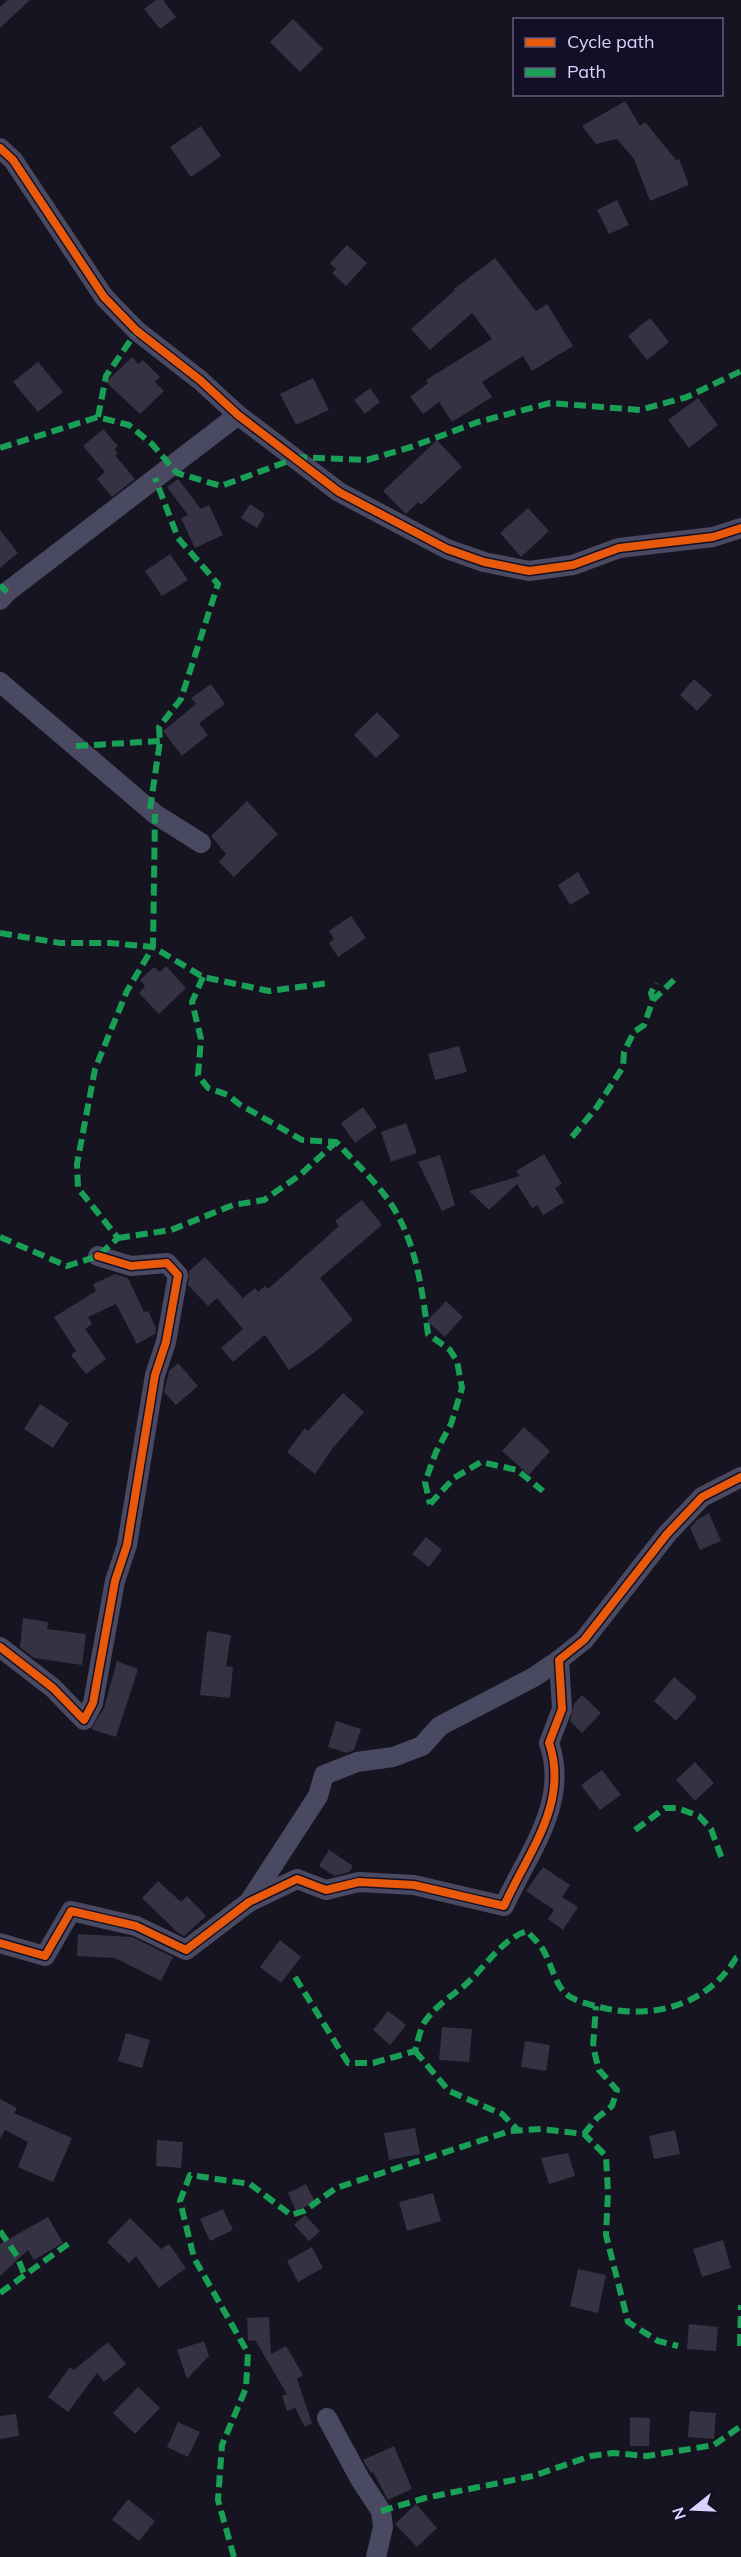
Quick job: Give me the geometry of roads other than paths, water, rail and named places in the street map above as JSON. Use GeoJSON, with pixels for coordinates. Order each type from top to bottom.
{"type":"FeatureCollection","features":[{"type":"Feature","properties":{"kind":"street"},"geometry":{"type":"LineString","coordinates":[[0,148],[13,160],[104,297],[137,331],[200,380],[238,415],[339,492],[447,549],[484,562],[529,571],[573,565],[619,548],[712,537],[741,528]]}},
{"type":"Feature","properties":{"kind":"street"},"geometry":{"type":"LineString","coordinates":[[0,600],[7,592],[238,415]]}},
{"type":"Feature","properties":{"kind":"street"},"geometry":{"type":"LineString","coordinates":[[0,682],[155,814],[201,843]]}},
{"type":"Feature","properties":{"kind":"street"},"geometry":{"type":"LineString","coordinates":[[0,1647],[53,1688],[84,1720],[93,1703],[115,1581],[127,1545],[155,1375],[166,1341],[178,1275],[167,1263],[131,1266],[98,1256]]}},
{"type":"Feature","properties":{"kind":"street"},"geometry":{"type":"LineString","coordinates":[[249,1902],[318,1796],[324,1774],[357,1762],[393,1757],[422,1746],[440,1726],[534,1677],[559,1660],[584,1640],[668,1534],[702,1497],[741,1477]]}},
{"type":"Feature","properties":{"kind":"street"},"geometry":{"type":"LineString","coordinates":[[0,1944],[45,1956],[71,1911],[136,1926],[186,1950],[249,1902],[297,1879],[326,1890],[359,1882],[414,1885],[504,1906],[548,1821],[555,1761],[549,1743],[562,1709],[559,1660]]}},
{"type":"Feature","properties":{"kind":"street"},"geometry":{"type":"LineString","coordinates":[[327,2418],[360,2479],[381,2511],[383,2527],[376,2557]]}}]}
